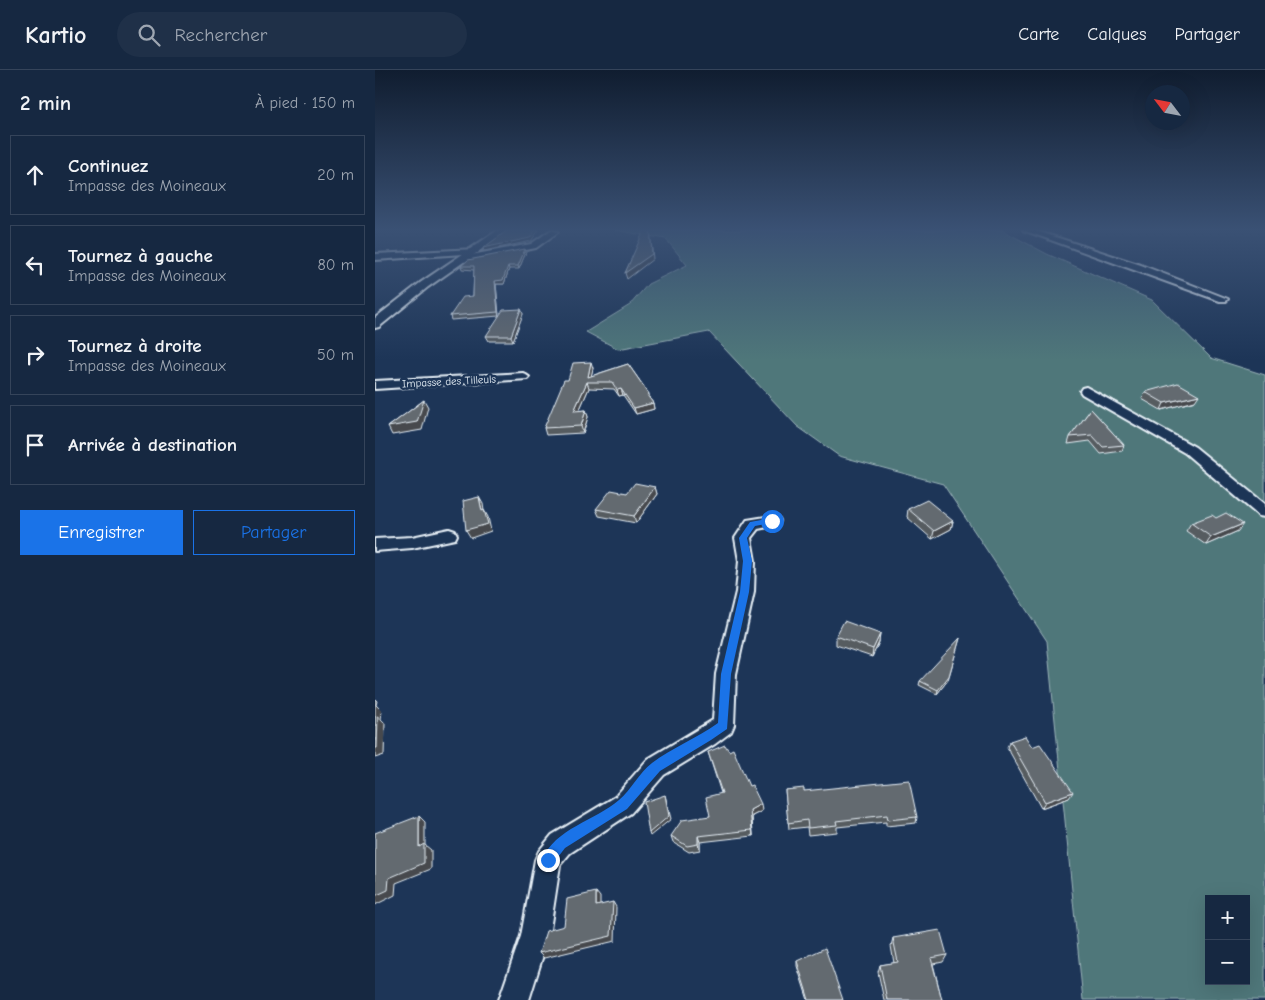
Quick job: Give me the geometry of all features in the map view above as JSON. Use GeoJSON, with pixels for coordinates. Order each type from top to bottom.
{"type":"FeatureCollection","features":[{"type":"Feature","properties":{"kind":"street"},"geometry":{"type":"LineString","coordinates":[[375,324],[441,273]]}},
{"type":"Feature","properties":{"kind":"street"},"geometry":{"type":"LineString","coordinates":[[1155,273],[1223,299]]}},
{"type":"Feature","properties":{"kind":"street","name":"Impasse des Tilleuls"},"geometry":{"type":"LineString","coordinates":[[375,385],[523,377]]}},
{"type":"Feature","properties":{"kind":"street"},"geometry":{"type":"LineString","coordinates":[[1086,391],[1190,450],[1265,512]]}},
{"type":"Feature","properties":{"kind":"street"},"geometry":{"type":"LineString","coordinates":[[514,1000],[535,936],[548,860],[561,844],[623,805],[656,767],[707,737],[723,725],[726,674],[745,592],[747,561],[743,538],[753,524],[772,521]]}},
{"type":"Feature","properties":{"kind":"street"},"geometry":{"type":"LineString","coordinates":[[375,545],[397,545],[427,541],[449,535]]}},
{"type":"Feature","properties":{"kind":"green space"},"geometry":{"type":"Polygon","coordinates":[[[670,273],[1091,273],[1152,300],[1211,358],[1265,375],[1265,1000],[1083,1000],[1047,641],[943,484],[839,456],[797,426],[709,332],[618,349],[586,332],[630,305],[648,284],[670,273]]]}},
{"type":"Feature","properties":{"kind":"building"},"geometry":{"type":"Polygon","coordinates":[[[474,273],[505,273],[503,280],[495,281],[498,312],[450,316],[463,297],[473,296],[474,273]]]}},
{"type":"Feature","properties":{"kind":"building"},"geometry":{"type":"Polygon","coordinates":[[[521,309],[511,336],[486,336],[503,310],[521,309]]]}},
{"type":"Feature","properties":{"kind":"building"},"geometry":{"type":"Polygon","coordinates":[[[591,362],[588,377],[628,364],[653,403],[634,408],[621,389],[617,390],[612,382],[587,382],[574,411],[586,410],[581,426],[544,428],[564,380],[568,380],[573,363],[591,362]]]}},
{"type":"Feature","properties":{"kind":"building"},"geometry":{"type":"Polygon","coordinates":[[[1178,383],[1199,395],[1164,403],[1145,392],[1178,383]]]}},
{"type":"Feature","properties":{"kind":"building"},"geometry":{"type":"Polygon","coordinates":[[[424,400],[417,422],[388,427],[424,400]]]}},
{"type":"Feature","properties":{"kind":"building"},"geometry":{"type":"Polygon","coordinates":[[[1091,409],[1124,445],[1103,447],[1092,435],[1070,437],[1091,409]]]}},
{"type":"Feature","properties":{"kind":"building"},"geometry":{"type":"Polygon","coordinates":[[[635,483],[655,487],[634,516],[596,509],[611,490],[627,493],[635,483]]]}},
{"type":"Feature","properties":{"kind":"building"},"geometry":{"type":"Polygon","coordinates":[[[479,497],[482,511],[484,510],[488,524],[466,530],[463,501],[479,497]]]}},
{"type":"Feature","properties":{"kind":"building"},"geometry":{"type":"Polygon","coordinates":[[[927,500],[953,521],[934,531],[908,509],[927,500]]]}},
{"type":"Feature","properties":{"kind":"building"},"geometry":{"type":"Polygon","coordinates":[[[1226,513],[1243,524],[1211,537],[1191,523],[1212,515],[1216,518],[1226,513]]]}},
{"type":"Feature","properties":{"kind":"building"},"geometry":{"type":"Polygon","coordinates":[[[844,621],[880,634],[873,649],[836,636],[844,621]]]}},
{"type":"Feature","properties":{"kind":"building"},"geometry":{"type":"Polygon","coordinates":[[[960,638],[949,676],[938,690],[920,681],[960,638]]]}},
{"type":"Feature","properties":{"kind":"building"},"geometry":{"type":"Polygon","coordinates":[[[378,716],[377,748],[375,748],[375,717],[378,716]]]}},
{"type":"Feature","properties":{"kind":"building"},"geometry":{"type":"Polygon","coordinates":[[[1025,736],[1032,747],[1040,744],[1073,792],[1045,802],[1010,741],[1025,736]]]}},
{"type":"Feature","properties":{"kind":"building"},"geometry":{"type":"Polygon","coordinates":[[[725,745],[729,751],[733,749],[749,786],[752,785],[761,804],[750,810],[752,830],[698,836],[698,844],[687,846],[671,836],[682,820],[710,816],[706,797],[722,793],[708,752],[725,745]]]}},
{"type":"Feature","properties":{"kind":"building"},"geometry":{"type":"Polygon","coordinates":[[[909,780],[917,817],[888,820],[887,815],[836,821],[837,825],[808,828],[807,820],[788,823],[785,790],[804,788],[804,791],[909,780]]]}},
{"type":"Feature","properties":{"kind":"building"},"geometry":{"type":"Polygon","coordinates":[[[665,795],[669,816],[649,833],[644,802],[665,795]]]}},
{"type":"Feature","properties":{"kind":"building"},"geometry":{"type":"Polygon","coordinates":[[[419,816],[419,847],[424,844],[424,863],[389,878],[388,890],[375,896],[375,833],[419,816]]]}},
{"type":"Feature","properties":{"kind":"building"},"geometry":{"type":"Polygon","coordinates":[[[596,892],[596,906],[613,902],[611,936],[539,953],[546,931],[564,926],[567,899],[596,892]]]}},
{"type":"Feature","properties":{"kind":"building"},"geometry":{"type":"Polygon","coordinates":[[[940,930],[947,955],[931,958],[942,1000],[887,1000],[880,965],[898,962],[893,938],[940,930]]]}},
{"type":"Feature","properties":{"kind":"building"},"geometry":{"type":"Polygon","coordinates":[[[825,948],[843,1000],[809,1000],[797,961],[825,948]]]}},
{"type":"Feature","properties":{"kind":"route"},"geometry":{"type":"LineString","coordinates":[[548,860],[561,844],[623,805],[656,767],[707,737],[723,725],[726,674],[745,592],[747,561],[743,538],[753,524],[772,521]]}}]}
